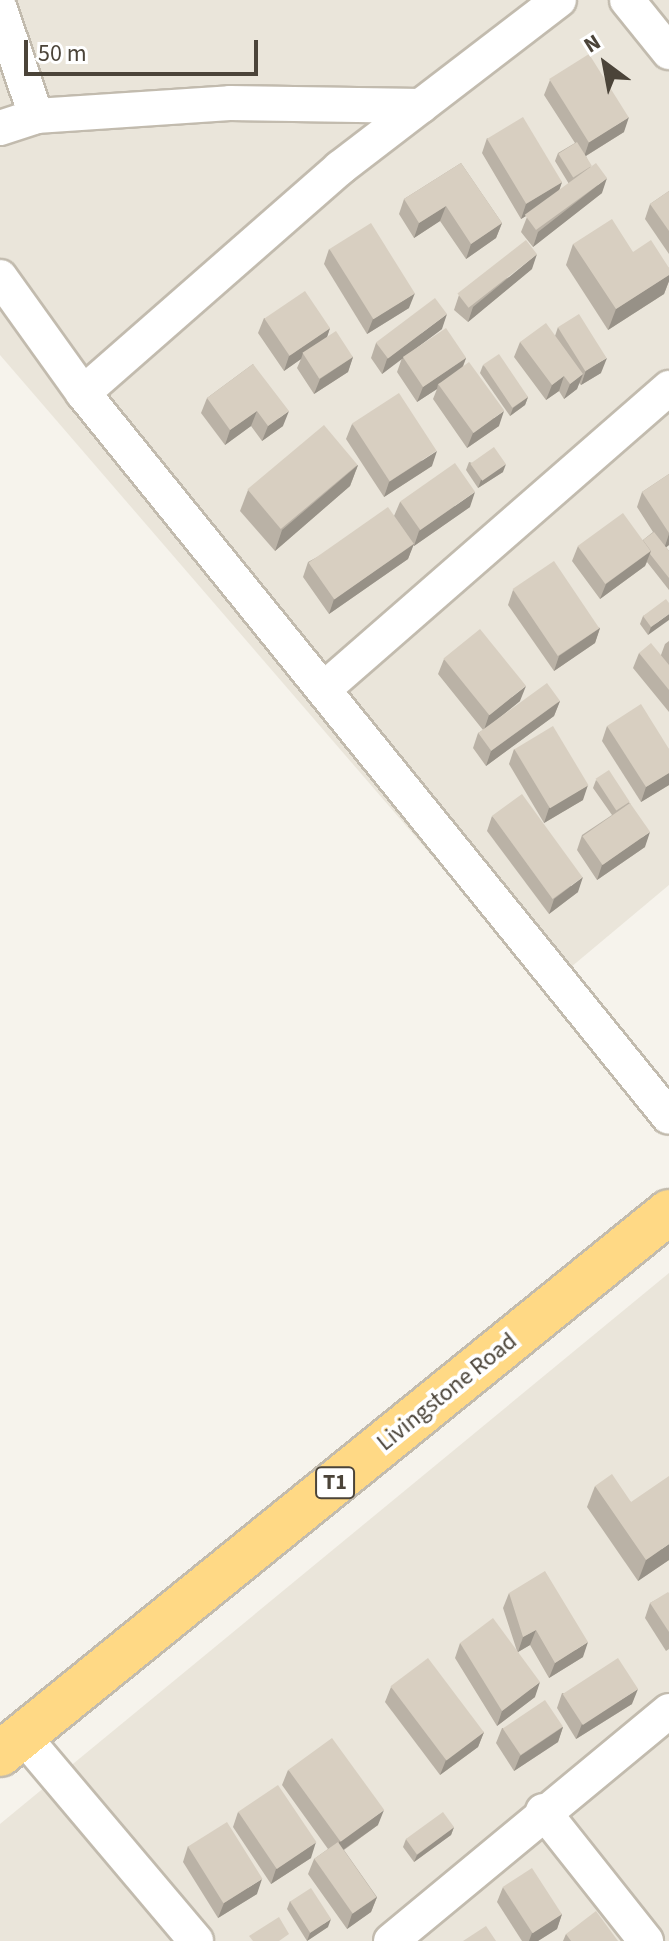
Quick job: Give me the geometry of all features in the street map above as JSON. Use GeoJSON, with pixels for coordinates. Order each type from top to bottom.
{"type":"FeatureCollection","features":[{"type":"Feature","properties":{"kind":"highway","name":"Livingstone Road"},"geometry":{"type":"LineString","coordinates":[[11,1745],[669,1212]]}},
{"type":"Feature","properties":{"kind":"street"},"geometry":{"type":"LineString","coordinates":[[83,393],[421,106],[559,0]]}},
{"type":"Feature","properties":{"kind":"street"},"geometry":{"type":"LineString","coordinates":[[627,0],[669,52]]}},
{"type":"Feature","properties":{"kind":"street"},"geometry":{"type":"LineString","coordinates":[[0,9],[36,116]]}},
{"type":"Feature","properties":{"kind":"street"},"geometry":{"type":"LineString","coordinates":[[0,128],[36,116],[230,103],[421,106]]}},
{"type":"Feature","properties":{"kind":"street"},"geometry":{"type":"LineString","coordinates":[[0,277],[83,393],[669,1117]]}},
{"type":"Feature","properties":{"kind":"street"},"geometry":{"type":"LineString","coordinates":[[324,689],[669,388]]}},
{"type":"Feature","properties":{"kind":"street"},"geometry":{"type":"LineString","coordinates":[[391,1941],[543,1811],[669,1711]]}},
{"type":"Feature","properties":{"kind":"street"},"geometry":{"type":"LineString","coordinates":[[11,1745],[196,1941]]}},
{"type":"Feature","properties":{"kind":"street"},"geometry":{"type":"LineString","coordinates":[[543,1811],[646,1941]]}},
{"type":"Feature","properties":{"kind":"shaded area"},"geometry":{"type":"Polygon","coordinates":[[[0,0],[669,0],[669,885],[546,988],[0,355],[0,0]]]}},
{"type":"Feature","properties":{"kind":"shaded area"},"geometry":{"type":"Polygon","coordinates":[[[669,1273],[669,1941],[0,1941],[0,1824],[669,1273]]]}},
{"type":"Feature","properties":{"kind":"building"},"geometry":{"type":"Polygon","coordinates":[[[589,54],[629,118],[589,143],[549,79],[589,54]]]}},
{"type":"Feature","properties":{"kind":"building"},"geometry":{"type":"Polygon","coordinates":[[[523,117],[562,182],[526,204],[487,139],[523,117]]]}},
{"type":"Feature","properties":{"kind":"building"},"geometry":{"type":"Polygon","coordinates":[[[577,142],[592,166],[573,177],[558,154],[577,142]]]}},
{"type":"Feature","properties":{"kind":"building"},"geometry":{"type":"Polygon","coordinates":[[[461,163],[502,223],[471,244],[446,206],[419,223],[404,199],[461,163]]]}},
{"type":"Feature","properties":{"kind":"building"},"geometry":{"type":"Polygon","coordinates":[[[596,163],[607,178],[536,230],[525,215],[596,163]]]}},
{"type":"Feature","properties":{"kind":"building"},"geometry":{"type":"Polygon","coordinates":[[[669,191],[669,231],[650,204],[669,191]]]}},
{"type":"Feature","properties":{"kind":"building"},"geometry":{"type":"Polygon","coordinates":[[[612,219],[633,252],[651,240],[669,268],[669,275],[616,309],[573,244],[612,219]]]}},
{"type":"Feature","properties":{"kind":"building"},"geometry":{"type":"Polygon","coordinates":[[[371,223],[415,293],[373,319],[329,249],[371,223]]]}},
{"type":"Feature","properties":{"kind":"building"},"geometry":{"type":"Polygon","coordinates":[[[526,240],[537,254],[469,308],[457,294],[526,240]]]}},
{"type":"Feature","properties":{"kind":"building"},"geometry":{"type":"Polygon","coordinates":[[[305,291],[330,328],[290,356],[264,318],[305,291]]]}},
{"type":"Feature","properties":{"kind":"building"},"geometry":{"type":"Polygon","coordinates":[[[435,298],[447,314],[388,359],[376,343],[435,298]]]}},
{"type":"Feature","properties":{"kind":"building"},"geometry":{"type":"Polygon","coordinates":[[[579,314],[607,358],[585,371],[558,327],[579,314]]]}},
{"type":"Feature","properties":{"kind":"building"},"geometry":{"type":"Polygon","coordinates":[[[546,323],[583,374],[570,384],[564,376],[552,385],[520,342],[546,323]]]}},
{"type":"Feature","properties":{"kind":"building"},"geometry":{"type":"Polygon","coordinates":[[[446,328],[466,358],[423,387],[403,357],[446,328]]]}},
{"type":"Feature","properties":{"kind":"building"},"geometry":{"type":"Polygon","coordinates":[[[336,331],[353,357],[319,379],[302,353],[336,331]]]}},
{"type":"Feature","properties":{"kind":"building"},"geometry":{"type":"Polygon","coordinates":[[[499,354],[528,397],[512,408],[483,365],[499,354]]]}},
{"type":"Feature","properties":{"kind":"building"},"geometry":{"type":"Polygon","coordinates":[[[469,362],[504,411],[474,433],[438,384],[469,362]]]}},
{"type":"Feature","properties":{"kind":"building"},"geometry":{"type":"Polygon","coordinates":[[[253,364],[289,411],[268,426],[257,411],[230,430],[207,398],[253,364]]]}},
{"type":"Feature","properties":{"kind":"building"},"geometry":{"type":"Polygon","coordinates":[[[399,393],[437,451],[390,481],[352,423],[399,393]]]}},
{"type":"Feature","properties":{"kind":"building"},"geometry":{"type":"Polygon","coordinates":[[[324,425],[357,465],[281,529],[247,489],[324,425]]]}},
{"type":"Feature","properties":{"kind":"building"},"geometry":{"type":"Polygon","coordinates":[[[494,447],[506,464],[482,481],[470,464],[494,447]]]}},
{"type":"Feature","properties":{"kind":"building"},"geometry":{"type":"Polygon","coordinates":[[[455,463],[475,492],[420,530],[400,501],[455,463]]]}},
{"type":"Feature","properties":{"kind":"building"},"geometry":{"type":"Polygon","coordinates":[[[669,474],[669,533],[642,492],[669,474]]]}},
{"type":"Feature","properties":{"kind":"building"},"geometry":{"type":"Polygon","coordinates":[[[388,507],[414,544],[334,599],[309,563],[388,507]]]}},
{"type":"Feature","properties":{"kind":"building"},"geometry":{"type":"Polygon","coordinates":[[[623,513],[651,551],[605,584],[578,546],[623,513]]]}},
{"type":"Feature","properties":{"kind":"building"},"geometry":{"type":"Polygon","coordinates":[[[654,532],[669,551],[669,578],[643,540],[654,532]]]}},
{"type":"Feature","properties":{"kind":"building"},"geometry":{"type":"Polygon","coordinates":[[[554,561],[599,628],[558,656],[513,589],[554,561]]]}},
{"type":"Feature","properties":{"kind":"building"},"geometry":{"type":"Polygon","coordinates":[[[666,599],[669,614],[651,627],[643,616],[666,599]]]}},
{"type":"Feature","properties":{"kind":"building"},"geometry":{"type":"Polygon","coordinates":[[[480,629],[526,686],[489,715],[443,659],[480,629]]]}},
{"type":"Feature","properties":{"kind":"building"},"geometry":{"type":"Polygon","coordinates":[[[651,643],[669,665],[669,690],[639,653],[651,643]]]}},
{"type":"Feature","properties":{"kind":"building"},"geometry":{"type":"Polygon","coordinates":[[[547,683],[560,701],[491,751],[478,733],[547,683]]]}},
{"type":"Feature","properties":{"kind":"building"},"geometry":{"type":"Polygon","coordinates":[[[641,704],[669,749],[669,773],[646,787],[607,726],[641,704]]]}},
{"type":"Feature","properties":{"kind":"building"},"geometry":{"type":"Polygon","coordinates":[[[553,726],[589,785],[550,808],[514,749],[553,726]]]}},
{"type":"Feature","properties":{"kind":"building"},"geometry":{"type":"Polygon","coordinates":[[[609,770],[630,802],[616,811],[596,779],[609,770]]]}},
{"type":"Feature","properties":{"kind":"building"},"geometry":{"type":"Polygon","coordinates":[[[522,794],[583,877],[553,899],[492,816],[522,794]]]}},
{"type":"Feature","properties":{"kind":"building"},"geometry":{"type":"Polygon","coordinates":[[[630,803],[650,832],[603,865],[582,836],[630,803]]]}},
{"type":"Feature","properties":{"kind":"building"},"geometry":{"type":"Polygon","coordinates":[[[612,1474],[631,1502],[669,1476],[669,1544],[646,1560],[595,1486],[612,1474]]]}},
{"type":"Feature","properties":{"kind":"building"},"geometry":{"type":"Polygon","coordinates":[[[545,1571],[588,1642],[555,1663],[536,1630],[523,1637],[509,1593],[545,1571]]]}},
{"type":"Feature","properties":{"kind":"building"},"geometry":{"type":"Polygon","coordinates":[[[669,1593],[669,1632],[650,1603],[669,1593]]]}},
{"type":"Feature","properties":{"kind":"building"},"geometry":{"type":"Polygon","coordinates":[[[493,1618],[540,1682],[502,1711],[460,1643],[493,1618]]]}},
{"type":"Feature","properties":{"kind":"building"},"geometry":{"type":"Polygon","coordinates":[[[428,1658],[484,1732],[446,1761],[390,1686],[428,1658]]]}},
{"type":"Feature","properties":{"kind":"building"},"geometry":{"type":"Polygon","coordinates":[[[618,1658],[638,1689],[583,1725],[563,1694],[618,1658]]]}},
{"type":"Feature","properties":{"kind":"building"},"geometry":{"type":"Polygon","coordinates":[[[545,1700],[563,1727],[521,1755],[503,1729],[545,1700]]]}},
{"type":"Feature","properties":{"kind":"building"},"geometry":{"type":"Polygon","coordinates":[[[332,1738],[384,1810],[341,1842],[288,1770],[332,1738]]]}},
{"type":"Feature","properties":{"kind":"building"},"geometry":{"type":"Polygon","coordinates":[[[278,1785],[317,1842],[277,1869],[238,1812],[278,1785]]]}},
{"type":"Feature","properties":{"kind":"building"},"geometry":{"type":"Polygon","coordinates":[[[443,1812],[454,1827],[417,1854],[406,1839],[443,1812]]]}},
{"type":"Feature","properties":{"kind":"building"},"geometry":{"type":"Polygon","coordinates":[[[227,1822],[263,1879],[223,1903],[188,1846],[227,1822]]]}},
{"type":"Feature","properties":{"kind":"building"},"geometry":{"type":"Polygon","coordinates":[[[338,1842],[376,1897],[353,1914],[314,1859],[338,1842]]]}},
{"type":"Feature","properties":{"kind":"building"},"geometry":{"type":"Polygon","coordinates":[[[532,1868],[562,1914],[533,1933],[503,1887],[532,1868]]]}},
{"type":"Feature","properties":{"kind":"building"},"geometry":{"type":"Polygon","coordinates":[[[311,1888],[331,1919],[310,1933],[290,1902],[311,1888]]]}},
{"type":"Feature","properties":{"kind":"building"},"geometry":{"type":"Polygon","coordinates":[[[596,1911],[618,1941],[571,1941],[566,1934],[596,1911]]]}},
{"type":"Feature","properties":{"kind":"building"},"geometry":{"type":"Polygon","coordinates":[[[279,1917],[289,1934],[279,1941],[253,1941],[249,1936],[279,1917]]]}},
{"type":"Feature","properties":{"kind":"building"},"geometry":{"type":"Polygon","coordinates":[[[486,1926],[496,1941],[463,1941],[486,1926]]]}}]}
